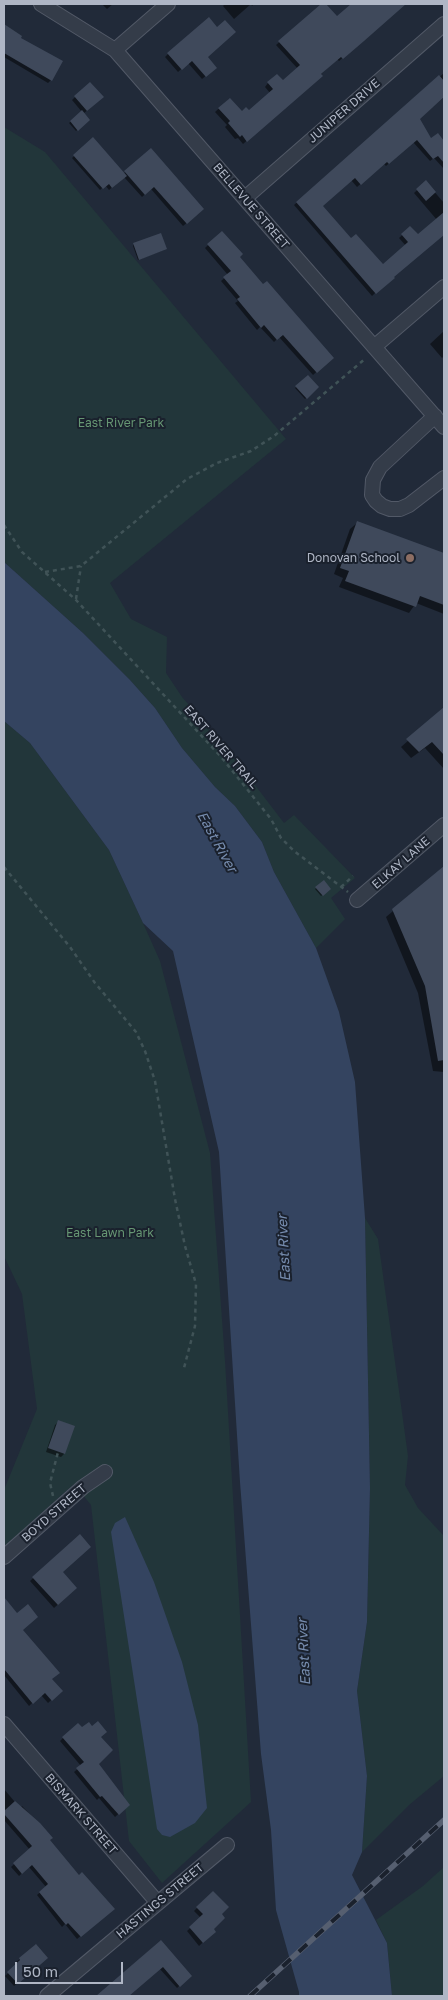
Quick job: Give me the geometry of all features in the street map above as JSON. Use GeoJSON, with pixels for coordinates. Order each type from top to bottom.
{"type":"FeatureCollection","features":[{"type":"Feature","properties":{"kind":"street","name":"BELLEVUE STREET"},"geometry":{"type":"LineString","coordinates":[[41,4],[115,50],[444,427]]}},
{"type":"Feature","properties":{"kind":"street"},"geometry":{"type":"LineString","coordinates":[[115,50],[168,4]]}},
{"type":"Feature","properties":{"kind":"street","name":"JUNIPER DRIVE"},"geometry":{"type":"LineString","coordinates":[[245,198],[444,24]]}},
{"type":"Feature","properties":{"kind":"street"},"geometry":{"type":"LineString","coordinates":[[374,347],[444,287]]}},
{"type":"Feature","properties":{"kind":"street"},"geometry":{"type":"LineString","coordinates":[[435,416],[380,467],[372,480],[372,495],[382,506],[390,509],[400,509],[409,505],[444,478]]}},
{"type":"Feature","properties":{"kind":"street","name":"ELKAY LANE"},"geometry":{"type":"LineString","coordinates":[[357,900],[444,825]]}},
{"type":"Feature","properties":{"kind":"street","name":"BOYD STREET"},"geometry":{"type":"LineString","coordinates":[[4,1557],[83,1487],[105,1472]]}},
{"type":"Feature","properties":{"kind":"street","name":"BISMARK STREET"},"geometry":{"type":"LineString","coordinates":[[4,1724],[158,1903]]}},
{"type":"Feature","properties":{"kind":"street","name":"HASTINGS STREET"},"geometry":{"type":"LineString","coordinates":[[47,1996],[227,1845]]}},
{"type":"Feature","properties":{"kind":"path"},"geometry":{"type":"LineString","coordinates":[[45,572],[81,566],[188,479],[217,463],[251,451],[274,436],[365,361],[374,347]]}},
{"type":"Feature","properties":{"kind":"path","name":"EAST RIVER TRAIL"},"geometry":{"type":"LineString","coordinates":[[4,525],[22,552],[76,600],[222,758],[272,819],[281,838],[294,851],[357,900]]}},
{"type":"Feature","properties":{"kind":"path"},"geometry":{"type":"LineString","coordinates":[[76,600],[81,566]]}},
{"type":"Feature","properties":{"kind":"path"},"geometry":{"type":"LineString","coordinates":[[4,867],[70,947],[95,984],[136,1032],[147,1058],[160,1108],[185,1246],[196,1284],[195,1326],[184,1368]]}},
{"type":"Feature","properties":{"kind":"path"},"geometry":{"type":"LineString","coordinates":[[341,887],[353,876]]}},
{"type":"Feature","properties":{"kind":"path"},"geometry":{"type":"LineString","coordinates":[[57,1510],[50,1483],[58,1452]]}},
{"type":"Feature","properties":{"kind":"green space","name":"East River Park"},"geometry":{"type":"Polygon","coordinates":[[[4,127],[45,152],[286,439],[110,583],[131,619],[167,637],[166,673],[182,697],[229,751],[284,823],[294,815],[355,878],[331,898],[345,919],[316,948],[274,872],[262,842],[235,806],[215,787],[182,748],[155,708],[130,680],[83,633],[4,562],[4,127]]]}},
{"type":"Feature","properties":{"kind":"green space","name":"East Lawn Park"},"geometry":{"type":"Polygon","coordinates":[[[4,721],[30,743],[109,850],[160,961],[210,1153],[225,1361],[251,1802],[162,1883],[129,1841],[91,1505],[74,1484],[4,1547],[4,1490],[37,1409],[22,1294],[4,1256],[4,721]]]}},
{"type":"Feature","properties":{"kind":"green space"},"geometry":{"type":"Polygon","coordinates":[[[365,1218],[378,1239],[408,1456],[405,1485],[418,1508],[444,1536],[444,1776],[409,1805],[362,1852],[367,1776],[357,1691],[367,1622],[370,1488],[365,1218]]]}},
{"type":"Feature","properties":{"kind":"green space"},"geometry":{"type":"Polygon","coordinates":[[[444,1867],[444,1996],[392,1996],[387,1943],[376,1920],[423,1886],[444,1867]]]}},
{"type":"Feature","properties":{"kind":"water","name":"East River"},"geometry":{"type":"Polygon","coordinates":[[[4,562],[83,633],[130,680],[155,708],[182,748],[215,787],[235,806],[262,842],[274,872],[316,948],[339,1012],[355,1082],[365,1218],[370,1488],[367,1622],[357,1691],[367,1776],[362,1852],[352,1875],[387,1943],[392,1996],[299,1996],[276,1910],[271,1830],[261,1754],[240,1482],[219,1152],[173,951],[143,923],[109,850],[30,743],[4,721],[4,562]]]}},
{"type":"Feature","properties":{"kind":"water"},"geometry":{"type":"Polygon","coordinates":[[[125,1517],[154,1582],[182,1662],[198,1725],[207,1808],[195,1823],[170,1837],[162,1835],[157,1829],[111,1532],[115,1523],[125,1517]]]}},
{"type":"Feature","properties":{"kind":"building"},"geometry":{"type":"Polygon","coordinates":[[[321,4],[326,4],[337,16],[351,4],[406,4],[343,59],[341,57],[321,74],[323,76],[247,142],[228,123],[230,121],[218,108],[230,98],[242,111],[246,107],[249,110],[273,89],[267,82],[277,74],[283,80],[300,65],[278,41],[321,4]]]}},
{"type":"Feature","properties":{"kind":"building"},"geometry":{"type":"Polygon","coordinates":[[[209,17],[217,27],[225,20],[236,32],[208,57],[217,68],[206,77],[192,61],[182,70],[167,53],[209,17]]]}},
{"type":"Feature","properties":{"kind":"building"},"geometry":{"type":"Polygon","coordinates":[[[4,24],[22,36],[21,38],[63,61],[52,81],[4,53],[4,24]]]}},
{"type":"Feature","properties":{"kind":"building"},"geometry":{"type":"Polygon","coordinates":[[[439,75],[444,81],[444,97],[420,119],[431,138],[438,133],[444,141],[444,163],[438,156],[433,159],[417,140],[389,164],[387,162],[361,185],[355,178],[323,206],[351,238],[356,234],[383,264],[408,242],[401,234],[410,226],[418,234],[444,212],[444,235],[376,294],[296,202],[439,75]]]}},
{"type":"Feature","properties":{"kind":"building"},"geometry":{"type":"Polygon","coordinates":[[[90,82],[104,97],[87,111],[74,96],[90,82]]]}},
{"type":"Feature","properties":{"kind":"building"},"geometry":{"type":"Polygon","coordinates":[[[82,110],[90,120],[78,131],[70,121],[82,110]]]}},
{"type":"Feature","properties":{"kind":"building"},"geometry":{"type":"Polygon","coordinates":[[[93,137],[127,176],[112,188],[109,184],[103,189],[73,155],[93,137]]]}},
{"type":"Feature","properties":{"kind":"building"},"geometry":{"type":"Polygon","coordinates":[[[151,148],[204,209],[187,224],[154,187],[145,195],[124,171],[151,148]]]}},
{"type":"Feature","properties":{"kind":"building"},"geometry":{"type":"Polygon","coordinates":[[[426,180],[436,192],[426,201],[416,189],[426,180]]]}},
{"type":"Feature","properties":{"kind":"building"},"geometry":{"type":"Polygon","coordinates":[[[222,231],[243,254],[240,257],[263,284],[267,281],[334,358],[317,373],[283,335],[277,340],[264,325],[261,328],[237,299],[240,297],[223,277],[231,271],[207,244],[222,231]]]}},
{"type":"Feature","properties":{"kind":"building"},"geometry":{"type":"Polygon","coordinates":[[[161,233],[167,249],[139,260],[133,243],[161,233]]]}},
{"type":"Feature","properties":{"kind":"building"},"geometry":{"type":"Polygon","coordinates":[[[308,375],[319,387],[307,399],[295,386],[308,375]]]}},
{"type":"Feature","properties":{"kind":"building"},"geometry":{"type":"Polygon","coordinates":[[[357,521],[444,553],[444,605],[420,596],[416,607],[345,581],[349,571],[340,568],[357,521]]]}},
{"type":"Feature","properties":{"kind":"building"},"geometry":{"type":"Polygon","coordinates":[[[444,707],[444,755],[432,742],[419,752],[406,739],[444,707]]]}},
{"type":"Feature","properties":{"kind":"building"},"geometry":{"type":"Polygon","coordinates":[[[444,866],[444,1060],[438,1061],[425,986],[392,909],[444,866]]]}},
{"type":"Feature","properties":{"kind":"building"},"geometry":{"type":"Polygon","coordinates":[[[324,880],[331,889],[323,896],[315,887],[324,880]]]}},
{"type":"Feature","properties":{"kind":"building"},"geometry":{"type":"Polygon","coordinates":[[[58,1420],[75,1426],[65,1454],[48,1448],[58,1420]]]}},
{"type":"Feature","properties":{"kind":"building"},"geometry":{"type":"Polygon","coordinates":[[[80,1534],[91,1547],[63,1572],[77,1588],[58,1605],[32,1577],[80,1534]]]}},
{"type":"Feature","properties":{"kind":"building"},"geometry":{"type":"Polygon","coordinates":[[[4,1597],[17,1613],[28,1604],[38,1617],[23,1630],[60,1673],[52,1679],[63,1691],[52,1701],[45,1693],[33,1704],[4,1669],[4,1597]]]}},
{"type":"Feature","properties":{"kind":"building"},"geometry":{"type":"Polygon","coordinates":[[[98,1721],[107,1732],[101,1737],[113,1750],[99,1764],[130,1805],[119,1815],[102,1796],[100,1797],[76,1768],[84,1762],[62,1737],[78,1723],[82,1727],[89,1722],[92,1726],[98,1721]]]}},
{"type":"Feature","properties":{"kind":"building"},"geometry":{"type":"Polygon","coordinates":[[[15,1801],[40,1823],[53,1838],[50,1840],[79,1875],[82,1872],[115,1909],[81,1937],[68,1923],[66,1925],[39,1892],[48,1884],[32,1865],[22,1874],[13,1863],[32,1846],[4,1814],[4,1811],[15,1801]]]}},
{"type":"Feature","properties":{"kind":"building"},"geometry":{"type":"Polygon","coordinates":[[[213,1891],[229,1907],[222,1914],[225,1918],[214,1929],[216,1932],[203,1943],[189,1927],[203,1914],[196,1907],[213,1891]]]}},
{"type":"Feature","properties":{"kind":"building"},"geometry":{"type":"Polygon","coordinates":[[[161,1940],[192,1976],[180,1987],[163,1967],[129,1996],[96,1996],[161,1940]]]}},
{"type":"Feature","properties":{"kind":"building"},"geometry":{"type":"Polygon","coordinates":[[[36,1944],[48,1958],[18,1984],[7,1972],[20,1960],[19,1958],[36,1944]]]}},
{"type":"Feature","properties":{"kind":"railway"},"geometry":{"type":"LineString","coordinates":[[250,1996],[444,1820]]}},
{"type":"Feature","properties":{"kind":"place","name":"Donovan School"},"geometry":{"type":"Point","coordinates":[410,558]}}]}
